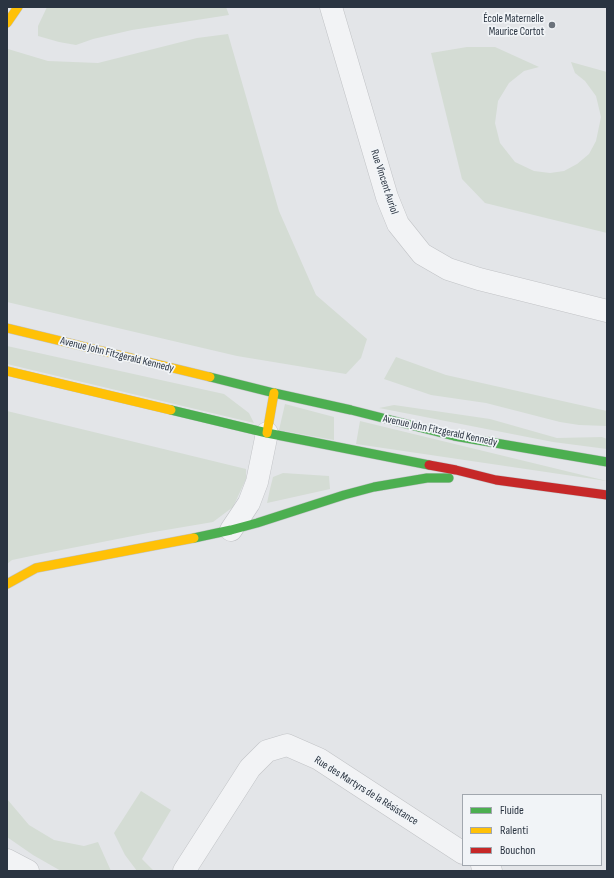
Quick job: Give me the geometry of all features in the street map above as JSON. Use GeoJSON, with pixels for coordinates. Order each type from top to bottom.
{"type":"FeatureCollection","features":[{"type":"Feature","properties":{"kind":"main road"},"geometry":{"type":"LineString","coordinates":[[7,22],[18,7]]}},
{"type":"Feature","properties":{"kind":"main road","name":"Avenue John Fitzgerald Kennedy"},"geometry":{"type":"LineString","coordinates":[[7,328],[454,436],[607,462]]}},
{"type":"Feature","properties":{"kind":"main road"},"geometry":{"type":"LineString","coordinates":[[7,371],[267,434],[456,470],[496,480]]}},
{"type":"Feature","properties":{"kind":"main road"},"geometry":{"type":"LineString","coordinates":[[267,434],[274,393]]}},
{"type":"Feature","properties":{"kind":"main road"},"geometry":{"type":"LineString","coordinates":[[7,584],[36,568],[231,530],[374,487],[427,478],[496,480],[607,495]]}},
{"type":"Feature","properties":{"kind":"street","name":"Rue Vincent Auriol"},"geometry":{"type":"LineString","coordinates":[[331,7],[387,197],[398,224],[422,254],[448,269],[478,279],[607,311]]}},
{"type":"Feature","properties":{"kind":"street"},"geometry":{"type":"LineString","coordinates":[[231,530],[249,503],[257,482],[267,434]]}},
{"type":"Feature","properties":{"kind":"street","name":"Rue des Martyrs de la Résistance"},"geometry":{"type":"LineString","coordinates":[[184,871],[250,768],[267,751],[287,745],[319,759],[462,852]]}},
{"type":"Feature","properties":{"kind":"street"},"geometry":{"type":"LineString","coordinates":[[7,860],[28,871]]}},
{"type":"Feature","properties":{"kind":"shaded area"},"geometry":{"type":"Polygon","coordinates":[[[47,7],[226,7],[229,15],[132,30],[93,39],[76,45],[38,36],[38,26],[47,7]]]}},
{"type":"Feature","properties":{"kind":"shaded area"},"geometry":{"type":"Polygon","coordinates":[[[228,34],[279,211],[316,295],[367,339],[361,358],[346,374],[237,356],[7,302],[7,50],[8,49],[48,61],[98,63],[197,38],[228,34]]]}},
{"type":"Feature","properties":{"kind":"shaded area"},"geometry":{"type":"Polygon","coordinates":[[[467,47],[495,47],[539,67],[524,71],[509,83],[498,101],[495,123],[500,143],[515,162],[534,171],[550,173],[564,171],[577,164],[589,154],[596,141],[601,117],[596,96],[585,81],[575,73],[571,62],[607,72],[607,233],[485,203],[462,179],[431,53],[467,47]]]}},
{"type":"Feature","properties":{"kind":"shaded area"},"geometry":{"type":"Polygon","coordinates":[[[7,346],[224,394],[249,413],[254,423],[7,364],[7,346]]]}},
{"type":"Feature","properties":{"kind":"shaded area"},"geometry":{"type":"Polygon","coordinates":[[[396,357],[446,375],[607,411],[607,426],[579,425],[560,422],[486,403],[431,395],[384,379],[396,357]]]}},
{"type":"Feature","properties":{"kind":"shaded area"},"geometry":{"type":"Polygon","coordinates":[[[285,404],[334,417],[334,440],[279,430],[285,404]]]}},
{"type":"Feature","properties":{"kind":"shaded area"},"geometry":{"type":"Polygon","coordinates":[[[394,405],[490,419],[557,438],[602,437],[607,439],[607,449],[553,442],[379,408],[394,405]]]}},
{"type":"Feature","properties":{"kind":"shaded area"},"geometry":{"type":"Polygon","coordinates":[[[7,411],[246,469],[246,479],[233,507],[213,522],[36,555],[12,560],[7,564],[7,411]]]}},
{"type":"Feature","properties":{"kind":"shaded area"},"geometry":{"type":"Polygon","coordinates":[[[360,421],[607,481],[356,444],[360,421]]]}},
{"type":"Feature","properties":{"kind":"shaded area"},"geometry":{"type":"Polygon","coordinates":[[[283,473],[329,476],[330,489],[267,503],[273,477],[283,473]]]}},
{"type":"Feature","properties":{"kind":"shaded area"},"geometry":{"type":"Polygon","coordinates":[[[141,791],[171,810],[142,859],[154,871],[137,871],[125,855],[114,833],[141,791]]]}},
{"type":"Feature","properties":{"kind":"shaded area"},"geometry":{"type":"Polygon","coordinates":[[[7,799],[29,825],[54,840],[84,846],[98,842],[111,871],[61,871],[33,855],[7,837],[7,799]]]}},
{"type":"Feature","properties":{"kind":"traffic: fast"},"geometry":{"type":"LineString","coordinates":[[210,377],[454,436],[607,462]]}},
{"type":"Feature","properties":{"kind":"traffic: fast"},"geometry":{"type":"LineString","coordinates":[[171,410],[267,433],[429,465]]}},
{"type":"Feature","properties":{"kind":"traffic: fast"},"geometry":{"type":"LineString","coordinates":[[194,538],[257,523],[374,487],[427,478],[449,478]]}},
{"type":"Feature","properties":{"kind":"traffic: slow"},"geometry":{"type":"LineString","coordinates":[[7,23],[18,7]]}},
{"type":"Feature","properties":{"kind":"traffic: slow"},"geometry":{"type":"LineString","coordinates":[[7,328],[210,377]]}},
{"type":"Feature","properties":{"kind":"traffic: slow"},"geometry":{"type":"LineString","coordinates":[[7,371],[171,410]]}},
{"type":"Feature","properties":{"kind":"traffic: slow"},"geometry":{"type":"LineString","coordinates":[[267,433],[274,393]]}},
{"type":"Feature","properties":{"kind":"traffic: slow"},"geometry":{"type":"LineString","coordinates":[[7,584],[36,568],[194,538]]}},
{"type":"Feature","properties":{"kind":"traffic: jam"},"geometry":{"type":"LineString","coordinates":[[429,465],[496,480],[607,495]]}},
{"type":"Feature","properties":{"kind":"place","name":"École Maternelle Maurice Cortot"},"geometry":{"type":"Point","coordinates":[552,25]}}]}
